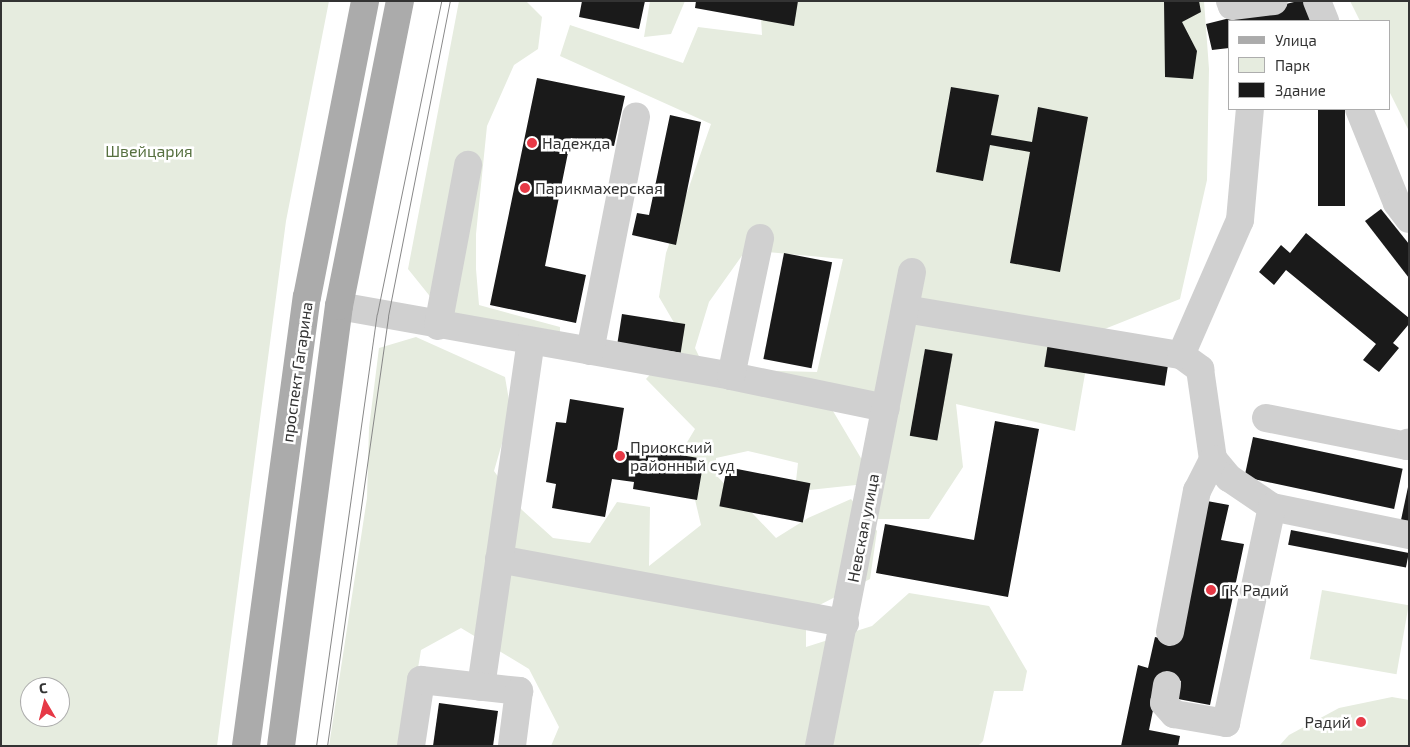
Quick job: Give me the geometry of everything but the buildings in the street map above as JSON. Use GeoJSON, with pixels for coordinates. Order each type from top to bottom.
{"type":"FeatureCollection","features":[{"type":"Feature","properties":{"kind":"main road","name":"проспект Гагарина"},"geometry":{"type":"LineString","coordinates":[[246,746],[307,297],[365,1]]}},
{"type":"Feature","properties":{"kind":"main road","name":"проспект Гагарина"},"geometry":{"type":"LineString","coordinates":[[281,746],[339,306],[400,1]]}},
{"type":"Feature","properties":{"kind":"street"},"geometry":{"type":"LineString","coordinates":[[1230,1],[1232,6],[1274,1]]}},
{"type":"Feature","properties":{"kind":"street"},"geometry":{"type":"LineString","coordinates":[[1317,1],[1325,20]]}},
{"type":"Feature","properties":{"kind":"street"},"geometry":{"type":"LineString","coordinates":[[1181,355],[1240,220],[1250,110]]}},
{"type":"Feature","properties":{"kind":"street"},"geometry":{"type":"LineString","coordinates":[[1359,110],[1396,203],[1409,219]]}},
{"type":"Feature","properties":{"kind":"street"},"geometry":{"type":"LineString","coordinates":[[590,351],[636,116]]}},
{"type":"Feature","properties":{"kind":"street"},"geometry":{"type":"LineString","coordinates":[[438,326],[468,165]]}},
{"type":"Feature","properties":{"kind":"street"},"geometry":{"type":"LineString","coordinates":[[732,376],[760,238]]}},
{"type":"Feature","properties":{"kind":"street","name":"Невская улица"},"geometry":{"type":"LineString","coordinates":[[819,746],[845,623],[912,272]]}},
{"type":"Feature","properties":{"kind":"street"},"geometry":{"type":"LineString","coordinates":[[339,306],[438,326],[732,376],[886,408]]}},
{"type":"Feature","properties":{"kind":"street"},"geometry":{"type":"LineString","coordinates":[[905,309],[1181,355],[1200,369],[1212,459],[1197,491],[1170,632]]}},
{"type":"Feature","properties":{"kind":"street"},"geometry":{"type":"LineString","coordinates":[[480,687],[531,342]]}},
{"type":"Feature","properties":{"kind":"street"},"geometry":{"type":"LineString","coordinates":[[1266,418],[1407,446],[1409,442]]}},
{"type":"Feature","properties":{"kind":"street"},"geometry":{"type":"LineString","coordinates":[[1212,459],[1229,478],[1272,507],[1409,535]]}},
{"type":"Feature","properties":{"kind":"street"},"geometry":{"type":"LineString","coordinates":[[1167,685],[1164,703],[1174,714],[1226,723],[1272,507]]}},
{"type":"Feature","properties":{"kind":"street"},"geometry":{"type":"LineString","coordinates":[[499,559],[845,623]]}},
{"type":"Feature","properties":{"kind":"street"},"geometry":{"type":"LineString","coordinates":[[412,746],[421,680],[519,692],[512,746]]}},
{"type":"Feature","properties":{"kind":"green space","name":"Швейцария"},"geometry":{"type":"Polygon","coordinates":[[[1,1],[329,1],[286,221],[217,746],[1,746],[1,1]]]}},
{"type":"Feature","properties":{"kind":"green space"},"geometry":{"type":"Polygon","coordinates":[[[459,1],[526,1],[542,17],[538,49],[514,65],[487,126],[476,234],[476,269],[479,305],[560,327],[560,339],[445,315],[408,269],[459,1]]]}},
{"type":"Feature","properties":{"kind":"green space"},"geometry":{"type":"Polygon","coordinates":[[[650,1],[685,1],[671,34],[644,37],[650,1]]]}},
{"type":"Feature","properties":{"kind":"green space"},"geometry":{"type":"Polygon","coordinates":[[[760,1],[1204,1],[1209,69],[1207,180],[1180,299],[1092,334],[1075,431],[956,404],[963,467],[929,519],[877,519],[892,415],[743,370],[817,372],[843,259],[746,250],[709,302],[695,348],[711,381],[830,406],[865,465],[856,485],[809,490],[796,481],[798,463],[748,451],[716,458],[716,475],[776,538],[808,518],[851,499],[877,531],[870,579],[806,612],[806,647],[872,626],[909,593],[989,606],[1027,671],[1023,691],[994,691],[983,741],[978,746],[551,746],[559,727],[529,669],[461,628],[421,650],[405,746],[329,746],[367,498],[369,428],[379,348],[416,337],[505,377],[511,412],[494,471],[522,510],[553,538],[590,543],[617,502],[650,507],[649,566],[701,525],[683,449],[695,429],[646,379],[683,338],[659,297],[666,253],[711,124],[560,56],[570,25],[683,63],[698,27],[762,35],[760,1]]]}},
{"type":"Feature","properties":{"kind":"green space"},"geometry":{"type":"Polygon","coordinates":[[[1350,1],[1409,1],[1409,131],[1390,93],[1390,20],[1360,20],[1350,1]]]}},
{"type":"Feature","properties":{"kind":"green space"},"geometry":{"type":"Polygon","coordinates":[[[1322,590],[1409,605],[1397,674],[1310,659],[1322,590]]]}},
{"type":"Feature","properties":{"kind":"green space","name":"Радий"},"geometry":{"type":"Polygon","coordinates":[[[1392,697],[1409,700],[1409,746],[1279,746],[1289,735],[1339,708],[1392,697]]]}},
{"type":"Feature","properties":{"kind":"tram line"},"geometry":{"type":"LineString","coordinates":[[316,746],[377,314],[441,1]]}},
{"type":"Feature","properties":{"kind":"tram line"},"geometry":{"type":"LineString","coordinates":[[327,746],[388,316],[450,1]]}},
{"type":"Feature","properties":{"kind":"place","name":"Надежда"},"geometry":{"type":"Point","coordinates":[532,143]}},
{"type":"Feature","properties":{"kind":"place","name":"Парикмахерская"},"geometry":{"type":"Point","coordinates":[525,188]}},
{"type":"Feature","properties":{"kind":"place","name":"Приокский районный суд"},"geometry":{"type":"Point","coordinates":[620,456]}},
{"type":"Feature","properties":{"kind":"place","name":"ГК Радий"},"geometry":{"type":"Point","coordinates":[1211,590]}},
{"type":"Feature","properties":{"kind":"place","name":"Радий"},"geometry":{"type":"Point","coordinates":[1361,722]}}]}
